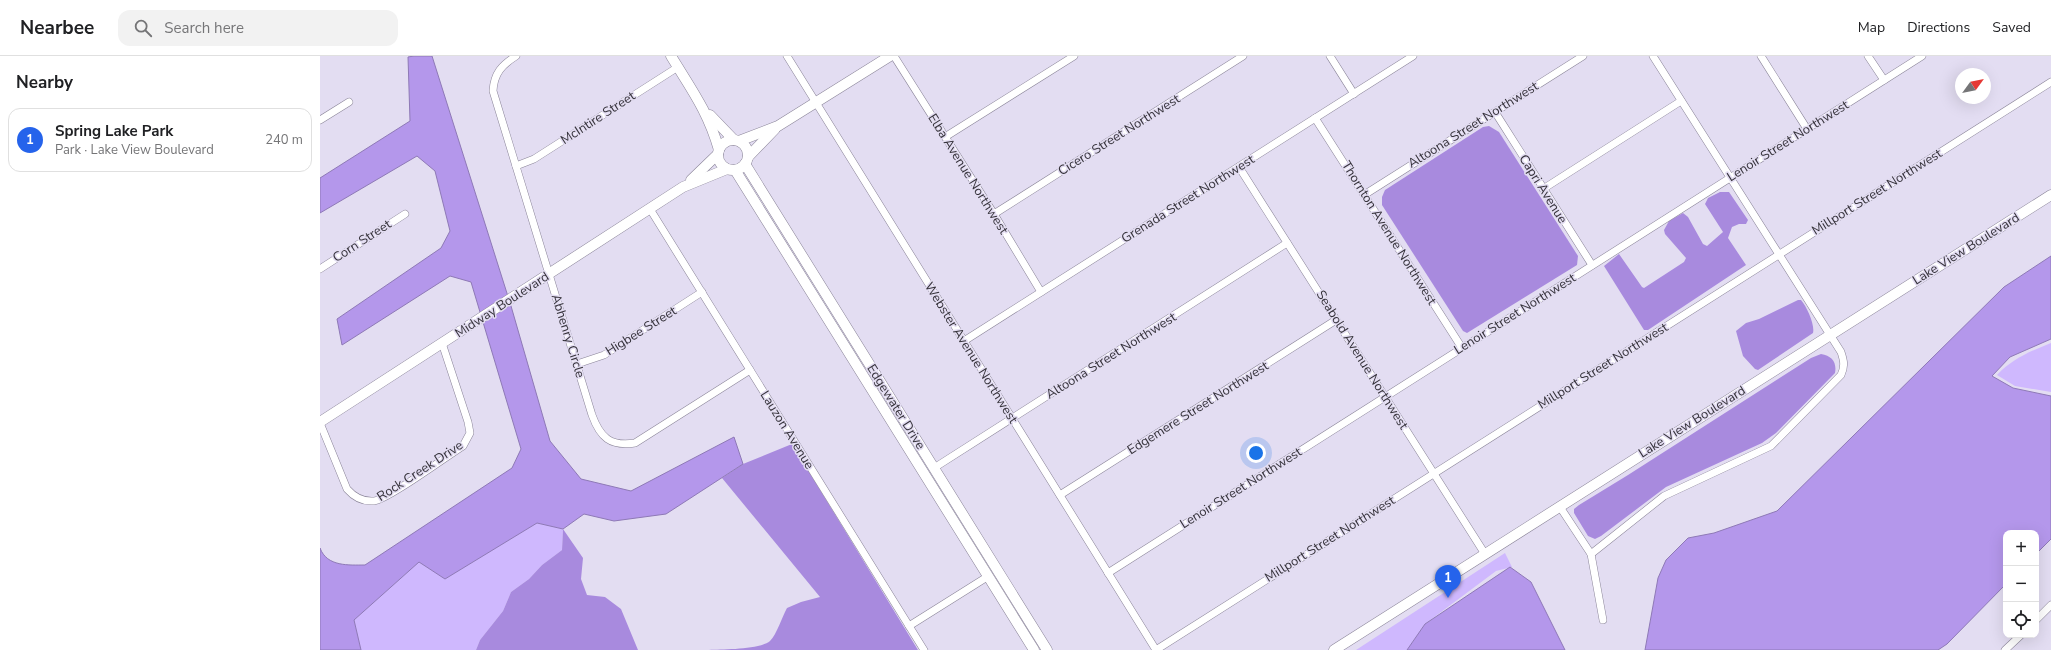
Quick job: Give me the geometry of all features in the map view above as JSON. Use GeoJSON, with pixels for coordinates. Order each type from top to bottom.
{"type":"FeatureCollection","features":[{"type":"Feature","properties":{"kind":"street","name":"Abhenry Circle"},"geometry":{"type":"LineString","coordinates":[[516,56],[498,71],[494,80],[493,91],[592,415],[605,438],[614,443],[625,445],[635,443],[652,434],[750,370]]}},
{"type":"Feature","properties":{"kind":"street"},"geometry":{"type":"LineString","coordinates":[[671,56],[705,109],[712,127],[719,161],[731,170],[746,161],[778,126]]}},
{"type":"Feature","properties":{"kind":"street","name":"Webster Avenue Northwest"},"geometry":{"type":"LineString","coordinates":[[787,56],[1156,650]]}},
{"type":"Feature","properties":{"kind":"street"},"geometry":{"type":"LineString","coordinates":[[718,152],[727,141],[737,141],[778,126],[890,56]]}},
{"type":"Feature","properties":{"kind":"street","name":"Elba Avenue Northwest"},"geometry":{"type":"LineString","coordinates":[[894,56],[994,214],[1041,292]]}},
{"type":"Feature","properties":{"kind":"street"},"geometry":{"type":"LineString","coordinates":[[946,137],[1074,56]]}},
{"type":"Feature","properties":{"kind":"street","name":"Cicero Street Northwest"},"geometry":{"type":"LineString","coordinates":[[994,214],[1243,56]]}},
{"type":"Feature","properties":{"kind":"street"},"geometry":{"type":"LineString","coordinates":[[1330,56],[1354,94]]}},
{"type":"Feature","properties":{"kind":"street","name":"Grenada Street Northwest"},"geometry":{"type":"LineString","coordinates":[[964,341],[1413,56]]}},
{"type":"Feature","properties":{"kind":"street","name":"Altoona Street Northwest"},"geometry":{"type":"LineString","coordinates":[[1364,195],[1582,56]]}},
{"type":"Feature","properties":{"kind":"street"},"geometry":{"type":"LineString","coordinates":[[1591,554],[1664,496],[1764,450],[1777,441],[1841,375],[1844,368],[1844,360],[1830,335],[1653,56]]}},
{"type":"Feature","properties":{"kind":"street"},"geometry":{"type":"LineString","coordinates":[[1760,56],[1807,129]]}},
{"type":"Feature","properties":{"kind":"street"},"geometry":{"type":"LineString","coordinates":[[1868,56],[1884,80]]}},
{"type":"Feature","properties":{"kind":"street","name":"Lenoir Street Northwest"},"geometry":{"type":"LineString","coordinates":[[1108,573],[1922,56]]}},
{"type":"Feature","properties":{"kind":"street","name":"McIntire Street"},"geometry":{"type":"LineString","coordinates":[[516,166],[534,159],[678,67]]}},
{"type":"Feature","properties":{"kind":"street","name":"Millport Street Northwest"},"geometry":{"type":"LineString","coordinates":[[1156,650],[2051,82]]}},
{"type":"Feature","properties":{"kind":"street"},"geometry":{"type":"LineString","coordinates":[[1543,189],[1682,101]]}},
{"type":"Feature","properties":{"kind":"street"},"geometry":{"type":"LineString","coordinates":[[320,120],[349,102]]}},
{"type":"Feature","properties":{"kind":"street"},"geometry":{"type":"LineString","coordinates":[[705,109],[737,141],[745,146],[746,161]]}},
{"type":"Feature","properties":{"kind":"street","name":"Capri Avenue"},"geometry":{"type":"LineString","coordinates":[[1495,112],[1592,265]]}},
{"type":"Feature","properties":{"kind":"street","name":"Thornton Avenue Northwest"},"geometry":{"type":"LineString","coordinates":[[1315,118],[1462,348]]}},
{"type":"Feature","properties":{"kind":"street","name":"Midway Boulevard"},"geometry":{"type":"LineString","coordinates":[[320,422],[683,187],[718,152]]}},
{"type":"Feature","properties":{"kind":"street","name":"Edgewater Drive"},"geometry":{"type":"LineString","coordinates":[[746,161],[934,468],[1048,650]]}},
{"type":"Feature","properties":{"kind":"street","name":"Seabold Avenue Northwest"},"geometry":{"type":"LineString","coordinates":[[1239,167],[1485,554]]}},
{"type":"Feature","properties":{"kind":"street","name":"Midway Boulevard"},"geometry":{"type":"LineString","coordinates":[[683,187],[731,170]]}},
{"type":"Feature","properties":{"kind":"street","name":"Edgewater Drive"},"geometry":{"type":"LineString","coordinates":[[731,170],[749,190],[987,577],[1034,650]]}},
{"type":"Feature","properties":{"kind":"street","name":"Lake View Boulevard"},"geometry":{"type":"LineString","coordinates":[[1334,650],[2051,195]]}},
{"type":"Feature","properties":{"kind":"street","name":"Lauzon Avenue"},"geometry":{"type":"LineString","coordinates":[[650,209],[924,650]]}},
{"type":"Feature","properties":{"kind":"street","name":"Corn Street"},"geometry":{"type":"LineString","coordinates":[[320,269],[405,214]]}},
{"type":"Feature","properties":{"kind":"street","name":"Altoona Street Northwest"},"geometry":{"type":"LineString","coordinates":[[934,468],[1288,243]]}},
{"type":"Feature","properties":{"kind":"street","name":"Higbee Street"},"geometry":{"type":"LineString","coordinates":[[577,364],[604,355],[702,292]]}},
{"type":"Feature","properties":{"kind":"street","name":"Edgemere Street Northwest"},"geometry":{"type":"LineString","coordinates":[[1060,496],[1336,320]]}},
{"type":"Feature","properties":{"kind":"street","name":"Rock Creek Drive"},"geometry":{"type":"LineString","coordinates":[[320,422],[347,489],[352,495],[367,501],[383,498],[463,446],[470,434],[468,422],[442,343]]}},
{"type":"Feature","properties":{"kind":"street"},"geometry":{"type":"LineString","coordinates":[[1560,507],[1591,554],[1603,620]]}},
{"type":"Feature","properties":{"kind":"street"},"geometry":{"type":"LineString","coordinates":[[909,626],[987,577]]}},
{"type":"Feature","properties":{"kind":"street"},"geometry":{"type":"LineString","coordinates":[[2039,617],[2051,605]]}},
{"type":"Feature","properties":{"kind":"street"},"geometry":{"type":"LineString","coordinates":[[2008,649],[2018,638]]}},
{"type":"Feature","properties":{"kind":"shaded area"},"geometry":{"type":"Polygon","coordinates":[[[432,56],[511,306],[550,441],[581,479],[631,491],[734,437],[743,464],[666,514],[614,521],[584,514],[563,529],[537,523],[445,579],[419,562],[354,620],[361,650],[320,650],[320,548],[323,554],[333,562],[346,565],[365,565],[512,468],[521,449],[471,282],[450,276],[342,345],[337,319],[441,248],[450,231],[435,171],[417,156],[320,213],[320,178],[410,121],[408,57],[432,56]]]}},
{"type":"Feature","properties":{"kind":"shaded area"},"geometry":{"type":"Polygon","coordinates":[[[1489,126],[1499,132],[1578,256],[1577,265],[1467,333],[1463,331],[1382,205],[1382,197],[1385,190],[1483,127],[1489,126]]]}},
{"type":"Feature","properties":{"kind":"shaded area"},"geometry":{"type":"Polygon","coordinates":[[[1720,192],[1729,192],[1748,220],[1746,224],[1739,224],[1732,227],[1728,238],[1746,265],[1648,330],[1644,330],[1604,266],[1619,254],[1644,288],[1684,262],[1686,258],[1665,234],[1664,230],[1669,221],[1683,213],[1688,217],[1703,244],[1707,246],[1723,232],[1705,204],[1708,198],[1720,192]]]}},
{"type":"Feature","properties":{"kind":"shaded area"},"geometry":{"type":"Polygon","coordinates":[[[2051,256],[2051,339],[2010,357],[1992,376],[2013,388],[2051,396],[2051,539],[2039,551],[2039,530],[2003,530],[2003,587],[1947,644],[1938,650],[1645,650],[1658,578],[1666,560],[1688,538],[1714,533],[1777,511],[2004,287],[2051,256]]]}},
{"type":"Feature","properties":{"kind":"shaded area"},"geometry":{"type":"Polygon","coordinates":[[[1798,300],[1801,300],[1808,311],[1813,325],[1813,333],[1758,370],[1755,369],[1743,356],[1736,331],[1746,323],[1759,319],[1798,300]]]}},
{"type":"Feature","properties":{"kind":"shaded area"},"geometry":{"type":"Polygon","coordinates":[[[2051,343],[2051,392],[2015,386],[1997,375],[2015,360],[2029,352],[2051,343]]]}},
{"type":"Feature","properties":{"kind":"shaded area"},"geometry":{"type":"Polygon","coordinates":[[[1821,354],[1828,356],[1833,360],[1835,373],[1776,433],[1762,443],[1666,487],[1601,536],[1595,539],[1588,536],[1574,513],[1574,509],[1579,505],[1811,358],[1821,354]]]}},
{"type":"Feature","properties":{"kind":"shaded area"},"geometry":{"type":"Polygon","coordinates":[[[792,444],[918,650],[709,650],[750,648],[765,644],[770,641],[775,634],[787,608],[801,602],[820,597],[722,478],[743,464],[792,444]]]}},
{"type":"Feature","properties":{"kind":"shaded area"},"geometry":{"type":"Polygon","coordinates":[[[537,523],[563,529],[562,550],[542,565],[529,579],[511,592],[503,611],[480,640],[476,650],[361,650],[354,620],[419,562],[445,579],[537,523]]]}},
{"type":"Feature","properties":{"kind":"shaded area"},"geometry":{"type":"Polygon","coordinates":[[[563,529],[583,558],[581,579],[587,595],[605,597],[621,609],[638,650],[476,650],[480,640],[503,611],[511,592],[529,579],[542,565],[562,550],[563,529]]]}},
{"type":"Feature","properties":{"kind":"shaded area"},"geometry":{"type":"Polygon","coordinates":[[[1505,553],[1512,567],[1496,571],[1425,624],[1407,650],[1356,650],[1505,553]]]}},
{"type":"Feature","properties":{"kind":"shaded area"},"geometry":{"type":"Polygon","coordinates":[[[1510,567],[1531,582],[1565,650],[1407,650],[1425,624],[1510,567]]]}},
{"type":"Feature","properties":{"kind":"place","name":"Spring Lake Park"},"geometry":{"type":"Point","coordinates":[1448,598]}}]}
